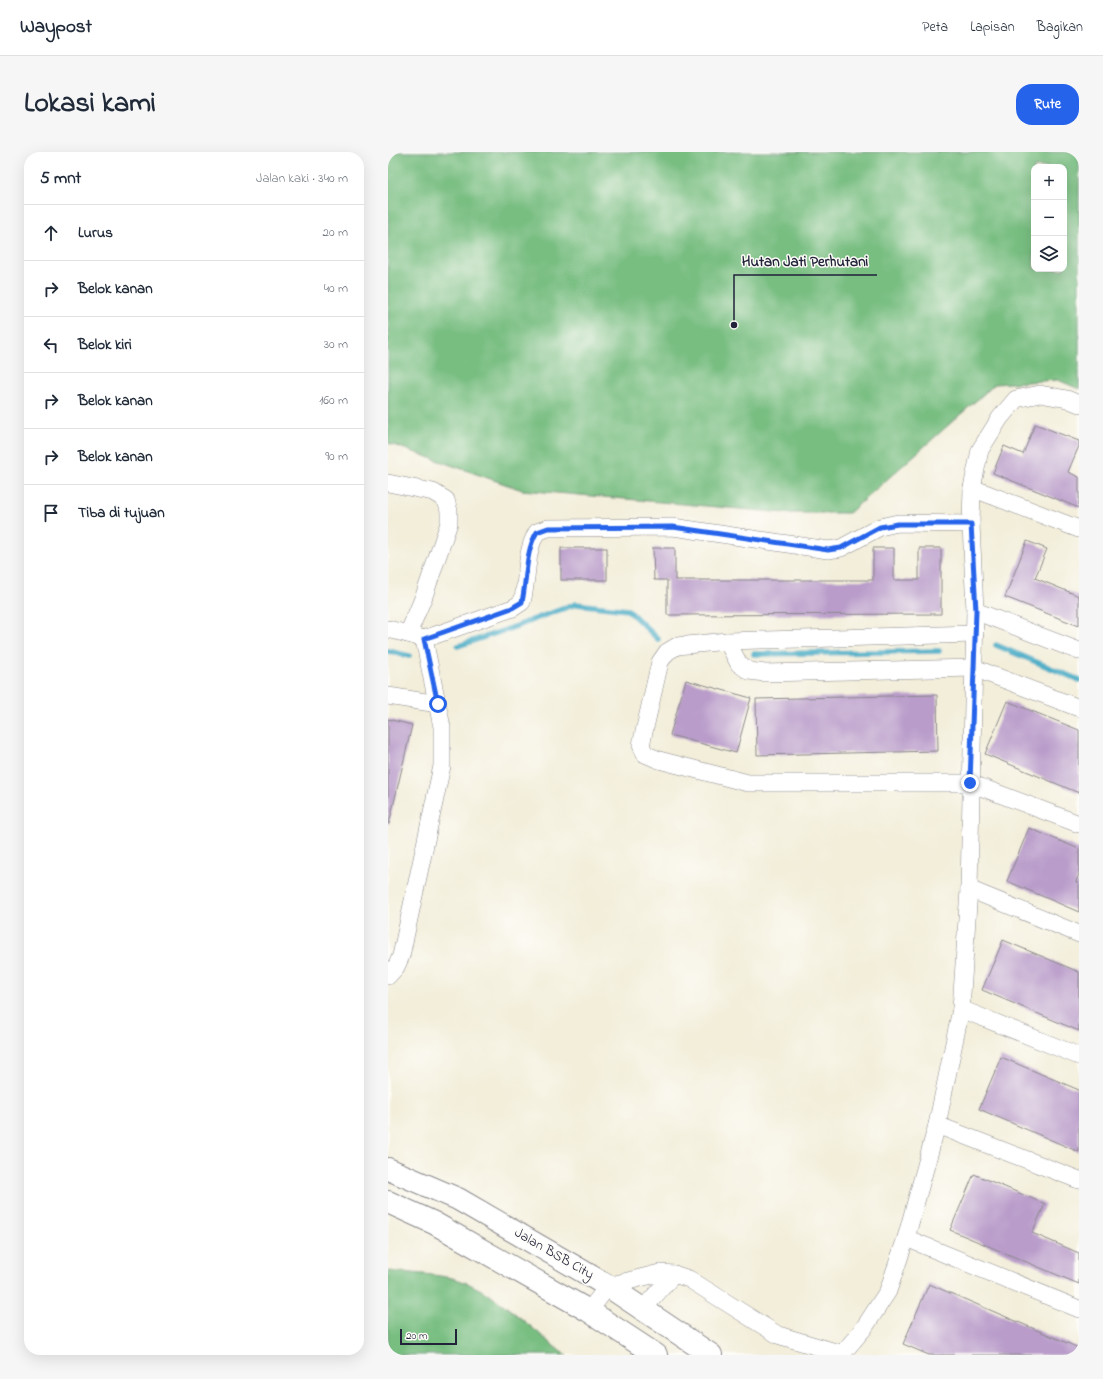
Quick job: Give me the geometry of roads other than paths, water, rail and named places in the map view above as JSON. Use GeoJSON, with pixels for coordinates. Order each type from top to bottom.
{"type":"FeatureCollection","features":[{"type":"Feature","properties":{"kind":"street"},"geometry":{"type":"LineString","coordinates":[[588,1311],[608,1286],[660,1273],[674,1274],[689,1279],[778,1335],[843,1355],[864,1328],[888,1291],[906,1238],[937,1125],[961,1009],[969,889],[970,783],[976,611],[971,524],[972,488],[980,450],[1000,418],[1016,399],[1040,394],[1067,399],[1079,404]]}},
{"type":"Feature","properties":{"kind":"street"},"geometry":{"type":"LineString","coordinates":[[388,483],[433,492],[446,500],[449,511],[449,523],[432,574],[416,637],[438,704],[442,727],[442,766],[401,956],[396,967],[388,976]]}},
{"type":"Feature","properties":{"kind":"street"},"geometry":{"type":"LineString","coordinates":[[972,488],[1079,529]]}},
{"type":"Feature","properties":{"kind":"street"},"geometry":{"type":"LineString","coordinates":[[388,629],[416,637],[512,608],[522,602],[525,590],[531,541],[537,532],[548,528],[673,527],[828,550],[841,548],[880,527],[892,524],[971,524]]}},
{"type":"Feature","properties":{"kind":"street"},"geometry":{"type":"LineString","coordinates":[[976,611],[1079,651]]}},
{"type":"Feature","properties":{"kind":"street"},"geometry":{"type":"LineString","coordinates":[[975,634],[727,641],[677,646],[667,652],[660,662],[641,745],[645,754],[659,760],[748,783],[970,783],[1079,824]]}},
{"type":"Feature","properties":{"kind":"street"},"geometry":{"type":"LineString","coordinates":[[727,641],[739,664],[749,671],[765,673],[974,668],[1079,708]]}},
{"type":"Feature","properties":{"kind":"street"},"geometry":{"type":"LineString","coordinates":[[388,696],[438,704]]}},
{"type":"Feature","properties":{"kind":"street"},"geometry":{"type":"LineString","coordinates":[[969,889],[1079,934]]}},
{"type":"Feature","properties":{"kind":"street"},"geometry":{"type":"LineString","coordinates":[[961,1009],[1079,1056]]}},
{"type":"Feature","properties":{"kind":"street"},"geometry":{"type":"LineString","coordinates":[[937,1125],[1079,1180]]}},
{"type":"Feature","properties":{"kind":"street","name":"Jalan BSB City"},"geometry":{"type":"LineString","coordinates":[[388,1169],[458,1199],[608,1286],[711,1355]]}},
{"type":"Feature","properties":{"kind":"street"},"geometry":{"type":"LineString","coordinates":[[388,1202],[434,1223],[588,1311],[656,1355]]}},
{"type":"Feature","properties":{"kind":"street"},"geometry":{"type":"LineString","coordinates":[[906,1238],[1079,1309]]}},
{"type":"Feature","properties":{"kind":"street"},"geometry":{"type":"LineString","coordinates":[[643,1309],[674,1274]]}},
{"type":"Feature","properties":{"kind":"waterway"},"geometry":{"type":"LineString","coordinates":[[458,646],[576,604],[628,610],[658,639]]}},
{"type":"Feature","properties":{"kind":"waterway"},"geometry":{"type":"LineString","coordinates":[[996,645],[1079,680]]}},
{"type":"Feature","properties":{"kind":"waterway"},"geometry":{"type":"LineString","coordinates":[[388,651],[409,656]]}},
{"type":"Feature","properties":{"kind":"waterway"},"geometry":{"type":"LineString","coordinates":[[754,654],[939,651]]}},
{"type":"Feature","properties":{"kind":"place","name":"Hutan Jati Perhutani"},"geometry":{"type":"Point","coordinates":[734,325]}}]}
